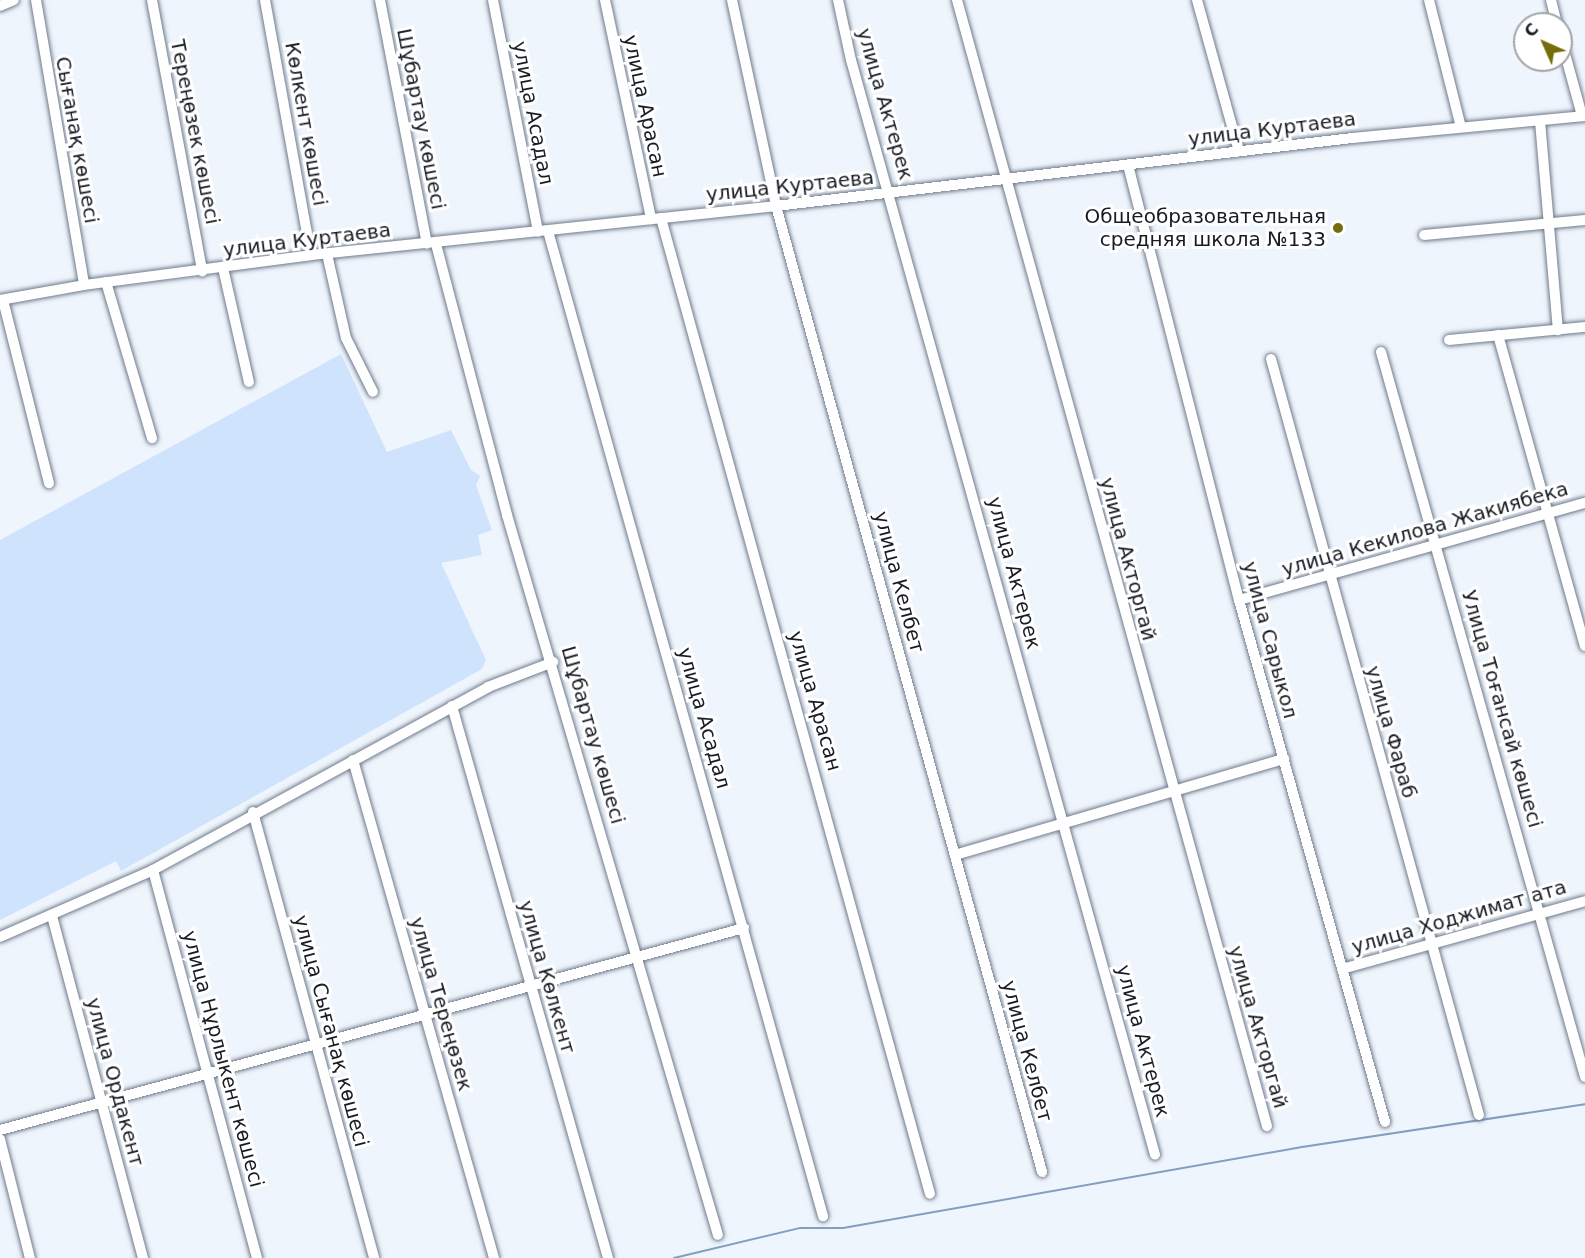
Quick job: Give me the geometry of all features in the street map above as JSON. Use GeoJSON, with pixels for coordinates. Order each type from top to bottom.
{"type":"FeatureCollection","features":[{"type":"Feature","properties":{"kind":"street"},"geometry":{"type":"LineString","coordinates":[[0,6],[14,0]]}},
{"type":"Feature","properties":{"kind":"street","name":"Сығанақ көшесі"},"geometry":{"type":"LineString","coordinates":[[36,0],[84,285]]}},
{"type":"Feature","properties":{"kind":"street","name":"Тереңөзек көшесі"},"geometry":{"type":"LineString","coordinates":[[152,0],[202,271]]}},
{"type":"Feature","properties":{"kind":"street","name":"Көлкент көшесі"},"geometry":{"type":"LineString","coordinates":[[265,0],[311,255]]}},
{"type":"Feature","properties":{"kind":"street","name":"Шұбартау көшесі"},"geometry":{"type":"LineString","coordinates":[[380,0],[431,244],[507,514],[639,955],[718,1235]]}},
{"type":"Feature","properties":{"kind":"street","name":"улица Асадал"},"geometry":{"type":"LineString","coordinates":[[493,0],[543,231],[744,928],[823,1216]]}},
{"type":"Feature","properties":{"kind":"street","name":"улица Арасан"},"geometry":{"type":"LineString","coordinates":[[605,0],[656,218],[930,1194]]}},
{"type":"Feature","properties":{"kind":"street","name":"улица Келбет"},"geometry":{"type":"LineString","coordinates":[[732,0],[777,206],[1042,1172]]}},
{"type":"Feature","properties":{"kind":"street","name":"улица Актерек"},"geometry":{"type":"LineString","coordinates":[[838,0],[851,60],[891,192],[1155,1155]]}},
{"type":"Feature","properties":{"kind":"street","name":"улица Акторгай"},"geometry":{"type":"LineString","coordinates":[[957,0],[1172,790],[1267,1126]]}},
{"type":"Feature","properties":{"kind":"street"},"geometry":{"type":"LineString","coordinates":[[1197,0],[1239,151]]}},
{"type":"Feature","properties":{"kind":"street"},"geometry":{"type":"LineString","coordinates":[[1429,0],[1461,127]]}},
{"type":"Feature","properties":{"kind":"street"},"geometry":{"type":"LineString","coordinates":[[1570,72],[1583,116]]}},
{"type":"Feature","properties":{"kind":"street","name":"улица Куртаева"},"geometry":{"type":"LineString","coordinates":[[1,300],[84,285],[311,255],[777,206],[1239,151],[1583,116]]}},
{"type":"Feature","properties":{"kind":"street"},"geometry":{"type":"LineString","coordinates":[[1539,121],[1558,330]]}},
{"type":"Feature","properties":{"kind":"street","name":"улица Сарыкол"},"geometry":{"type":"LineString","coordinates":[[1128,165],[1239,600],[1385,1122]]}},
{"type":"Feature","properties":{"kind":"street"},"geometry":{"type":"LineString","coordinates":[[1424,235],[1585,220]]}},
{"type":"Feature","properties":{"kind":"street"},"geometry":{"type":"LineString","coordinates":[[327,254],[346,338],[373,392]]}},
{"type":"Feature","properties":{"kind":"street"},"geometry":{"type":"LineString","coordinates":[[223,268],[249,382]]}},
{"type":"Feature","properties":{"kind":"street"},"geometry":{"type":"LineString","coordinates":[[106,282],[152,438]]}},
{"type":"Feature","properties":{"kind":"street"},"geometry":{"type":"LineString","coordinates":[[1,300],[50,483]]}},
{"type":"Feature","properties":{"kind":"street"},"geometry":{"type":"LineString","coordinates":[[1449,340],[1585,327]]}},
{"type":"Feature","properties":{"kind":"street"},"geometry":{"type":"LineString","coordinates":[[1498,335],[1585,646]]}},
{"type":"Feature","properties":{"kind":"street","name":"Улица Тоғансай көшесі"},"geometry":{"type":"LineString","coordinates":[[1381,352],[1438,545],[1585,1077]]}},
{"type":"Feature","properties":{"kind":"street","name":"улица Фараб"},"geometry":{"type":"LineString","coordinates":[[1271,359],[1479,1114]]}},
{"type":"Feature","properties":{"kind":"street","name":"улица Кекилова Жакиябека"},"geometry":{"type":"LineString","coordinates":[[1239,600],[1585,502]]}},
{"type":"Feature","properties":{"kind":"street"},"geometry":{"type":"LineString","coordinates":[[0,937],[153,870],[253,812],[452,706],[553,662]]}},
{"type":"Feature","properties":{"kind":"street","name":"улица Көлкент"},"geometry":{"type":"LineString","coordinates":[[452,706],[608,1258]]}},
{"type":"Feature","properties":{"kind":"street"},"geometry":{"type":"LineString","coordinates":[[955,855],[1284,759]]}},
{"type":"Feature","properties":{"kind":"street","name":"улица Тереңөзек"},"geometry":{"type":"LineString","coordinates":[[353,760],[494,1258]]}},
{"type":"Feature","properties":{"kind":"street","name":"улица Сығанақ көшесі"},"geometry":{"type":"LineString","coordinates":[[253,812],[374,1258]]}},
{"type":"Feature","properties":{"kind":"street","name":"улица Нұрлыкент көшесі"},"geometry":{"type":"LineString","coordinates":[[153,870],[257,1258]]}},
{"type":"Feature","properties":{"kind":"street","name":"улица Ходжимат ата"},"geometry":{"type":"LineString","coordinates":[[1342,969],[1585,901]]}},
{"type":"Feature","properties":{"kind":"street","name":"улица Ордакент"},"geometry":{"type":"LineString","coordinates":[[52,916],[143,1258]]}},
{"type":"Feature","properties":{"kind":"street"},"geometry":{"type":"LineString","coordinates":[[0,1130],[424,1012],[744,928]]}},
{"type":"Feature","properties":{"kind":"street"},"geometry":{"type":"LineString","coordinates":[[0,1139],[30,1258]]}},
{"type":"Feature","properties":{"kind":"shaded area"},"geometry":{"type":"Polygon","coordinates":[[[341,354],[387,452],[451,430],[471,470],[480,476],[476,485],[492,530],[478,535],[482,555],[441,563],[486,660],[482,669],[121,871],[116,861],[0,920],[0,540],[341,354]]]}},
{"type":"Feature","properties":{"kind":"waterway"},"geometry":{"type":"LineString","coordinates":[[674,1258],[800,1228],[843,1228],[1302,1147],[1585,1104]]}},
{"type":"Feature","properties":{"kind":"place","name":"Общеобразовательная средняя школа №133"},"geometry":{"type":"Point","coordinates":[1338,228]}}]}
